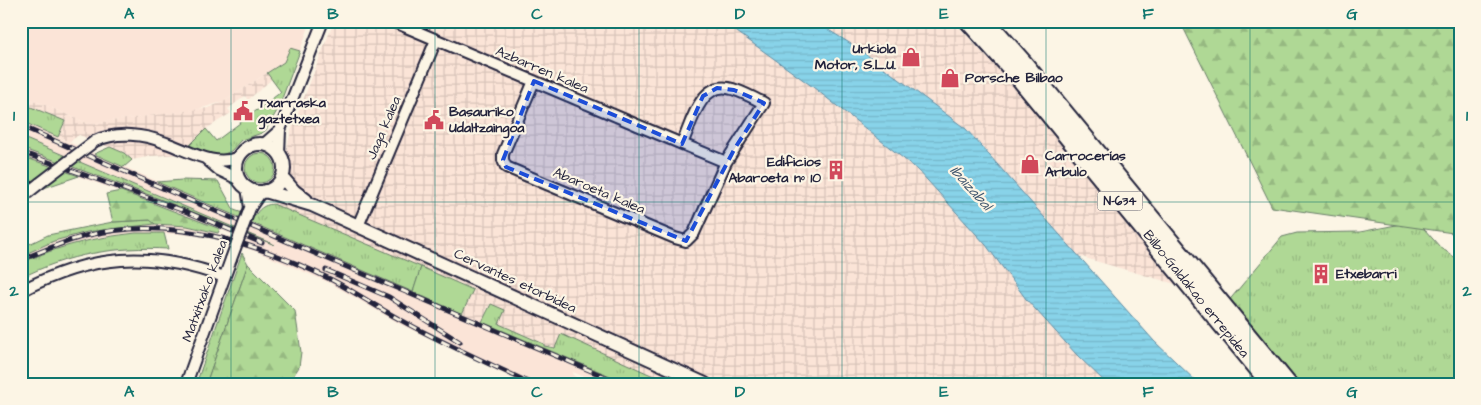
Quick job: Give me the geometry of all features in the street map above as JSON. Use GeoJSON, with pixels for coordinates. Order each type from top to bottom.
{"type":"FeatureCollection","features":[{"type":"Feature","properties":{"kind":"highway","name":"Bilbo-Galdakao errepidea"},"geometry":{"type":"LineString","coordinates":[[968,21],[1014,72],[1270,384]]}},
{"type":"Feature","properties":{"kind":"highway","name":"Bilbo-Galdakao errepidea"},"geometry":{"type":"LineString","coordinates":[[987,21],[1024,63],[1288,384]]}},
{"type":"Feature","properties":{"kind":"street"},"geometry":{"type":"LineString","coordinates":[[279,154],[280,130],[323,21]]}},
{"type":"Feature","properties":{"kind":"street","name":"Azbarren kalea"},"geometry":{"type":"LineString","coordinates":[[392,21],[726,162]]}},
{"type":"Feature","properties":{"kind":"street","name":"Jaga kalea"},"geometry":{"type":"LineString","coordinates":[[358,226],[436,40]]}},
{"type":"Feature","properties":{"kind":"street","name":"Abaroeta kalea"},"geometry":{"type":"LineString","coordinates":[[534,81],[503,154],[506,166],[657,231],[686,241],[694,233],[726,162]]}},
{"type":"Feature","properties":{"kind":"street"},"geometry":{"type":"LineString","coordinates":[[682,144],[703,96],[710,91],[717,88],[727,88],[764,103],[726,162]]}},
{"type":"Feature","properties":{"kind":"street"},"geometry":{"type":"LineString","coordinates":[[263,145],[280,130]]}},
{"type":"Feature","properties":{"kind":"street"},"geometry":{"type":"LineString","coordinates":[[21,198],[95,141],[106,137],[117,135],[145,136],[204,158],[226,161],[240,157]]}},
{"type":"Feature","properties":{"kind":"street"},"geometry":{"type":"LineString","coordinates":[[204,158],[219,170],[254,191],[263,191],[273,188],[282,177],[283,161],[279,154],[269,146],[249,147],[240,157],[237,164],[237,172],[243,184]]}},
{"type":"Feature","properties":{"kind":"street","name":"Cervantes etorbidea"},"geometry":{"type":"LineString","coordinates":[[282,177],[294,191],[312,205]]}},
{"type":"Feature","properties":{"kind":"street","name":"Matxitxako kalea"},"geometry":{"type":"LineString","coordinates":[[243,184],[250,208]]}},
{"type":"Feature","properties":{"kind":"street","name":"Cervantes etorbidea"},"geometry":{"type":"LineString","coordinates":[[263,191],[312,205],[705,384]]}},
{"type":"Feature","properties":{"kind":"street","name":"Matxitxako kalea"},"geometry":{"type":"LineString","coordinates":[[186,384],[250,208],[263,191]]}},
{"type":"Feature","properties":{"kind":"street"},"geometry":{"type":"LineString","coordinates":[[21,291],[46,278],[79,267],[125,260],[143,259],[178,263],[224,277]]}},
{"type":"Feature","properties":{"kind":"highlighted area"},"geometry":{"type":"Polygon","coordinates":[[[534,81],[682,144],[703,96],[717,88],[734,90],[764,103],[735,148],[686,241],[506,167],[503,160],[534,81]]]}},
{"type":"Feature","properties":{"kind":"shaded area"},"geometry":{"type":"Polygon","coordinates":[[[21,21],[311,21],[300,51],[225,101],[196,110],[89,124],[33,100],[21,101],[21,21]]]}},
{"type":"Feature","properties":{"kind":"shaded area"},"geometry":{"type":"Polygon","coordinates":[[[334,21],[718,21],[737,32],[813,87],[918,170],[986,245],[1026,299],[1076,354],[1107,384],[672,384],[561,335],[555,348],[544,346],[543,343],[499,324],[490,304],[482,322],[462,314],[472,289],[273,204],[291,131],[334,21]]]}},
{"type":"Feature","properties":{"kind":"shaded area"},"geometry":{"type":"Polygon","coordinates":[[[814,21],[953,21],[1006,78],[1175,284],[1078,256],[966,129],[856,47],[814,21]]]}},
{"type":"Feature","properties":{"kind":"shaded area"},"geometry":{"type":"Polygon","coordinates":[[[267,73],[272,79],[248,100],[245,96],[228,109],[231,113],[206,129],[181,154],[152,156],[132,160],[124,153],[79,135],[69,142],[58,137],[65,121],[21,103],[21,101],[33,100],[89,124],[208,108],[225,101],[267,73]]]}},
{"type":"Feature","properties":{"kind":"shaded area"},"geometry":{"type":"Polygon","coordinates":[[[21,121],[215,207],[629,384],[600,384],[573,372],[574,376],[592,384],[526,384],[402,325],[330,283],[258,252],[205,237],[181,234],[136,233],[99,238],[72,244],[21,263],[21,256],[54,241],[87,232],[131,226],[155,224],[187,226],[251,242],[178,212],[21,156],[21,148],[152,196],[275,245],[21,137],[21,121]]]}},
{"type":"Feature","properties":{"kind":"green space"},"geometry":{"type":"Polygon","coordinates":[[[1180,21],[1460,21],[1460,234],[1272,207],[1180,21]]]}},
{"type":"Feature","properties":{"kind":"green space"},"geometry":{"type":"Polygon","coordinates":[[[290,48],[300,51],[278,109],[266,130],[241,140],[231,151],[222,155],[181,154],[206,129],[216,141],[281,92],[267,73],[284,62],[290,48]]]}},
{"type":"Feature","properties":{"kind":"green space"},"geometry":{"type":"Polygon","coordinates":[[[21,103],[65,121],[58,137],[21,121],[21,103]]]}},
{"type":"Feature","properties":{"kind":"green space"},"geometry":{"type":"Polygon","coordinates":[[[21,137],[275,245],[152,196],[21,148],[21,137]]]}},
{"type":"Feature","properties":{"kind":"green space"},"geometry":{"type":"Polygon","coordinates":[[[110,147],[124,153],[132,160],[124,167],[94,154],[110,147]]]}},
{"type":"Feature","properties":{"kind":"green space"},"geometry":{"type":"Polygon","coordinates":[[[260,153],[266,154],[274,162],[274,174],[266,182],[260,183],[254,182],[246,174],[245,168],[246,162],[254,154],[260,153]]]}},
{"type":"Feature","properties":{"kind":"green space"},"geometry":{"type":"Polygon","coordinates":[[[21,156],[79,176],[21,194],[21,156]]]}},
{"type":"Feature","properties":{"kind":"green space"},"geometry":{"type":"Polygon","coordinates":[[[182,180],[218,181],[234,210],[254,217],[262,208],[273,204],[421,267],[413,292],[157,182],[182,180]]]}},
{"type":"Feature","properties":{"kind":"green space"},"geometry":{"type":"Polygon","coordinates":[[[121,191],[220,229],[218,233],[187,226],[155,224],[150,220],[113,222],[106,194],[121,191]]]}},
{"type":"Feature","properties":{"kind":"green space"},"geometry":{"type":"Polygon","coordinates":[[[151,220],[155,224],[87,232],[54,241],[21,256],[21,248],[48,235],[113,222],[151,220]]]}},
{"type":"Feature","properties":{"kind":"green space"},"geometry":{"type":"Polygon","coordinates":[[[1417,221],[1440,247],[1460,261],[1460,384],[1294,384],[1227,303],[1282,237],[1297,233],[1360,232],[1417,221]]]}},
{"type":"Feature","properties":{"kind":"green space"},"geometry":{"type":"Polygon","coordinates":[[[136,233],[164,233],[168,249],[130,249],[93,253],[56,263],[21,278],[21,263],[50,251],[77,243],[136,233]]]}},
{"type":"Feature","properties":{"kind":"green space"},"geometry":{"type":"Polygon","coordinates":[[[242,253],[248,264],[206,384],[196,384],[242,253]]]}},
{"type":"Feature","properties":{"kind":"green space"},"geometry":{"type":"Polygon","coordinates":[[[248,264],[295,311],[301,352],[299,367],[288,384],[206,384],[248,264]]]}},
{"type":"Feature","properties":{"kind":"green space"},"geometry":{"type":"Polygon","coordinates":[[[421,267],[473,290],[462,314],[413,292],[421,267]]]}},
{"type":"Feature","properties":{"kind":"green space"},"geometry":{"type":"Polygon","coordinates":[[[491,304],[505,310],[499,324],[544,344],[544,346],[555,348],[561,334],[671,384],[629,384],[482,322],[491,304]]]}},
{"type":"Feature","properties":{"kind":"water","name":"Ibaizabal"},"geometry":{"type":"Polygon","coordinates":[[[718,21],[814,21],[856,47],[966,129],[1154,341],[1199,384],[1107,384],[1076,354],[1026,299],[986,245],[918,170],[813,87],[737,32],[718,21]]]}},
{"type":"Feature","properties":{"kind":"railway"},"geometry":{"type":"LineString","coordinates":[[21,126],[622,384]]}},
{"type":"Feature","properties":{"kind":"railway"},"geometry":{"type":"LineString","coordinates":[[21,152],[187,212],[262,243]]}},
{"type":"Feature","properties":{"kind":"railway"},"geometry":{"type":"LineString","coordinates":[[21,260],[77,238],[117,230],[149,228],[213,236],[244,244],[305,267],[334,281],[432,336],[532,384]]}},
{"type":"Feature","properties":{"kind":"railway"},"geometry":{"type":"LineString","coordinates":[[326,270],[389,297],[460,342]]}},
{"type":"Feature","properties":{"kind":"place","name":"Urkiola Motor, S.L.U."},"geometry":{"type":"Point","coordinates":[911,57]}},
{"type":"Feature","properties":{"kind":"place","name":"Porsche Bilbao"},"geometry":{"type":"Point","coordinates":[950,78]}},
{"type":"Feature","properties":{"kind":"place","name":"Txarraska gaztetxea"},"geometry":{"type":"Point","coordinates":[243,111]}},
{"type":"Feature","properties":{"kind":"place","name":"Basauriko Udaltzaingoa"},"geometry":{"type":"Point","coordinates":[434,120]}},
{"type":"Feature","properties":{"kind":"place","name":"Carrocerías Arbulo"},"geometry":{"type":"Point","coordinates":[1030,164]}},
{"type":"Feature","properties":{"kind":"place","name":"Edificios Abaroeta nº 10"},"geometry":{"type":"Point","coordinates":[836,170]}},
{"type":"Feature","properties":{"kind":"place","name":"Etxebarri"},"geometry":{"type":"Point","coordinates":[1321,274]}}]}
